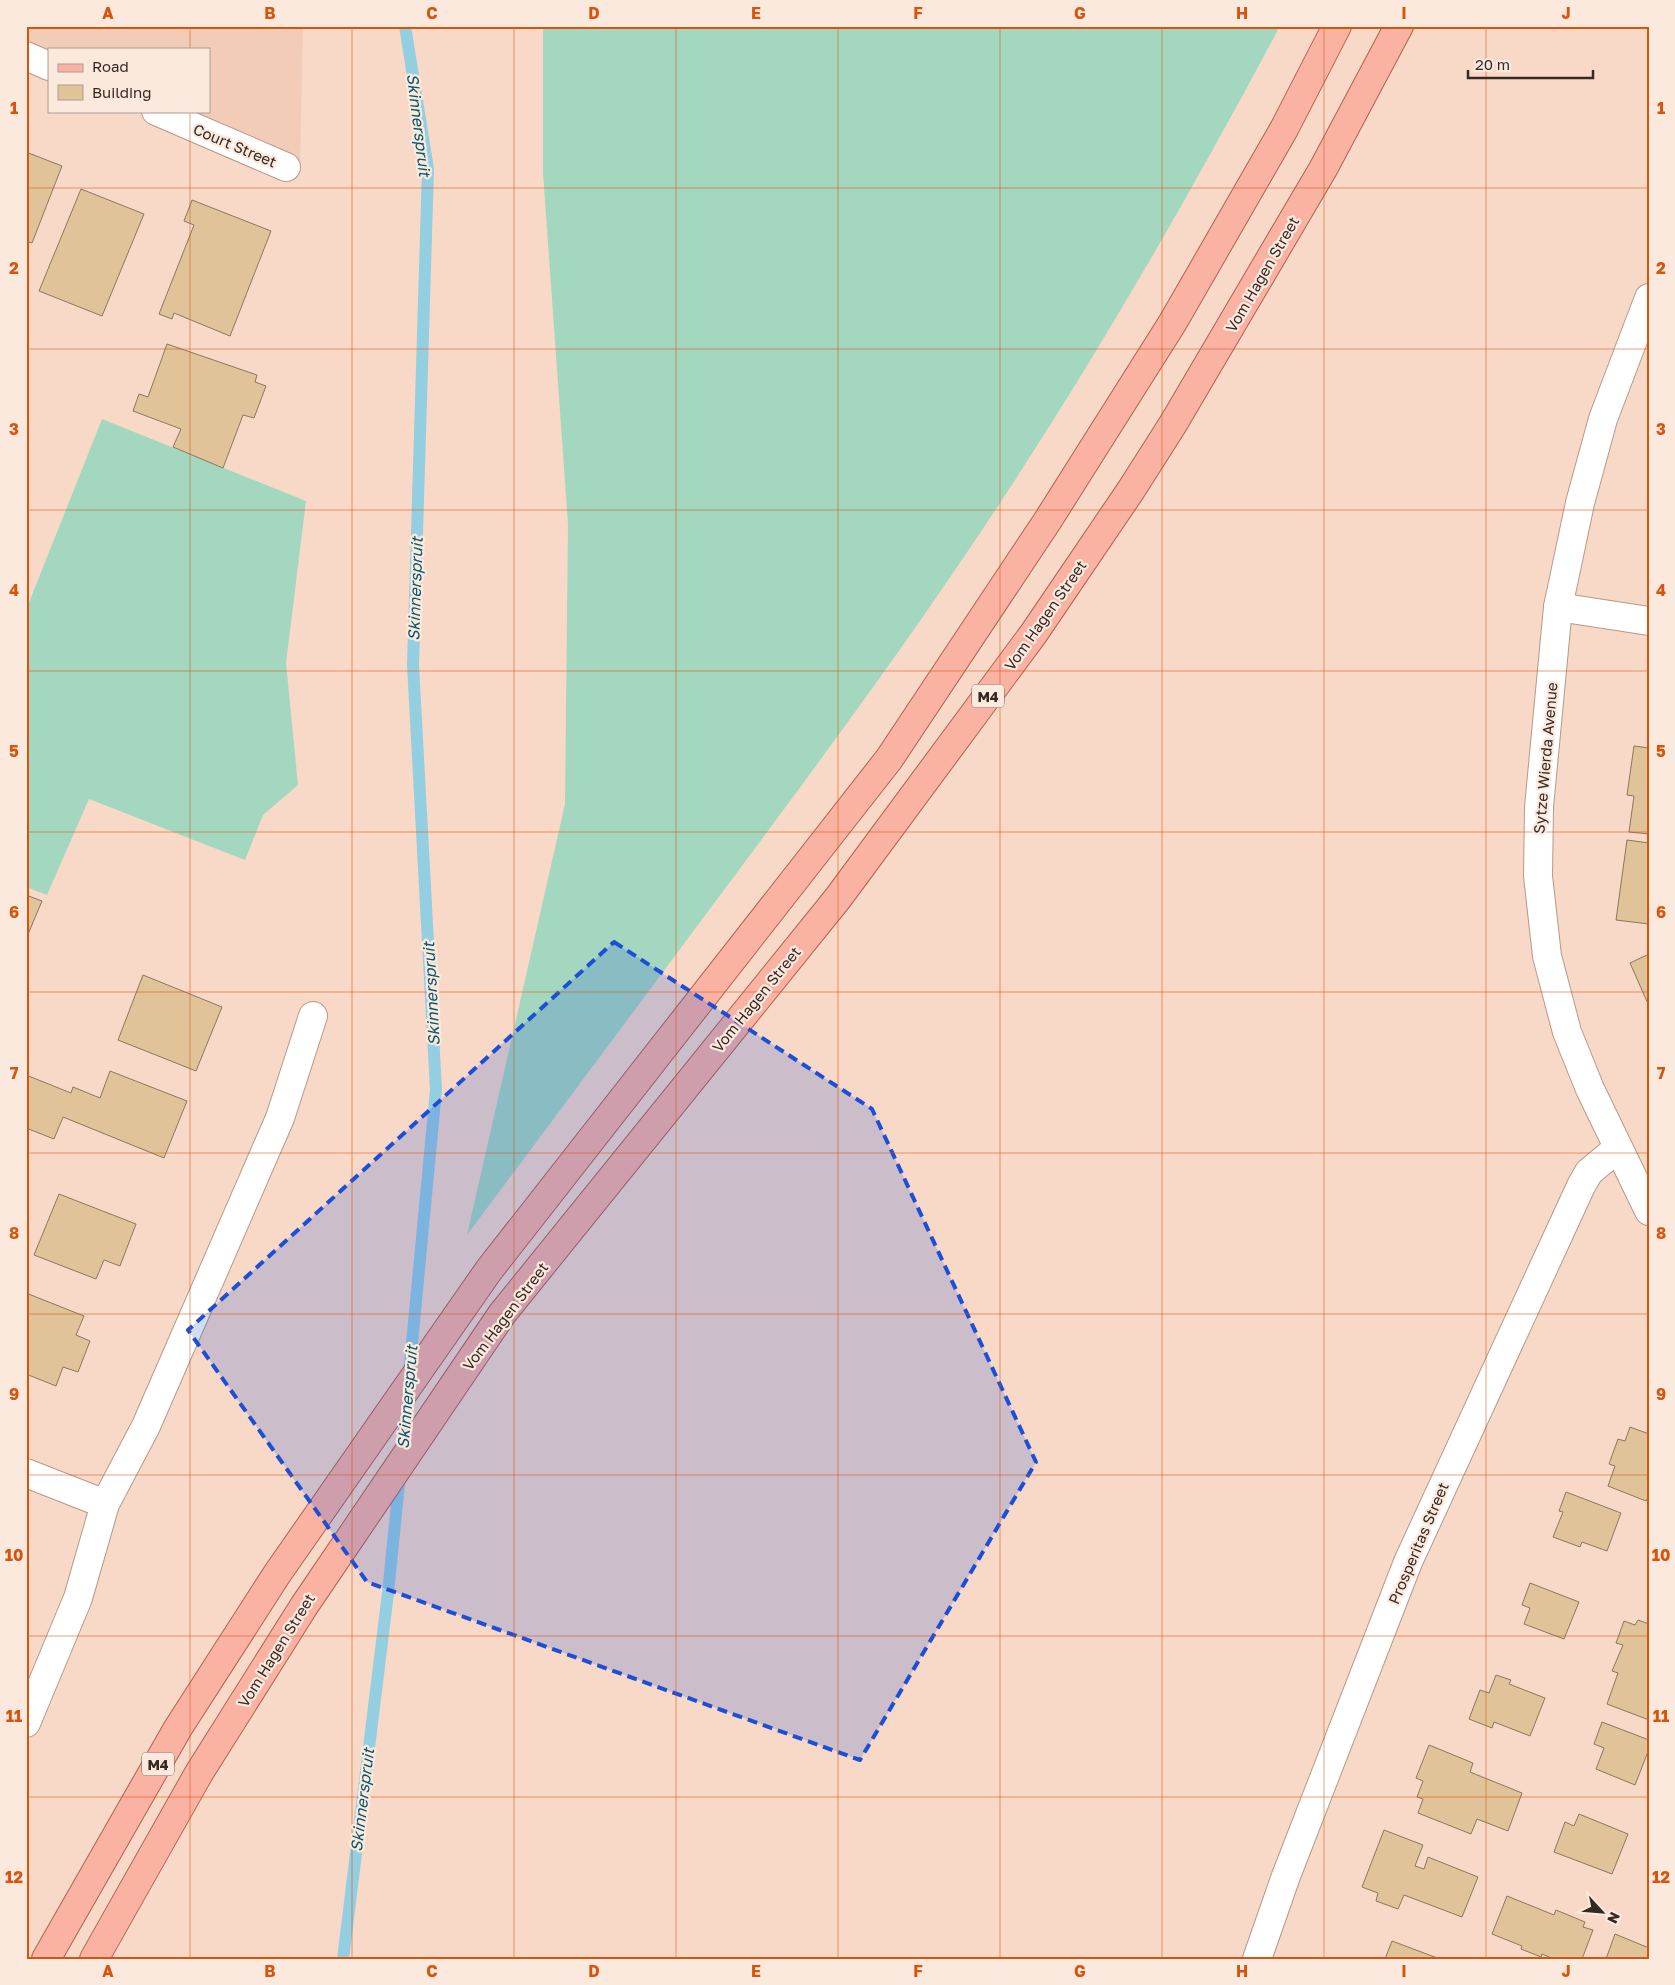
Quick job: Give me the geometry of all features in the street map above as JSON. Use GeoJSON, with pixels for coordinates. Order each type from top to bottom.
{"type":"FeatureCollection","features":[{"type":"Feature","properties":{"kind":"main road","name":"M4"},"geometry":{"type":"LineString","coordinates":[[46,1959],[178,1728],[277,1574],[489,1270],[889,759],[1048,520],[1172,322],[1284,129],[1337,26]]}},
{"type":"Feature","properties":{"kind":"main road","name":"Vom Hagen Street"},"geometry":{"type":"LineString","coordinates":[[94,1959],[199,1773],[304,1606],[502,1314],[838,898],[1034,633],[1131,490],[1174,424],[1323,169],[1399,26]]}},
{"type":"Feature","properties":{"kind":"street"},"geometry":{"type":"LineString","coordinates":[[26,56],[48,66]]}},
{"type":"Feature","properties":{"kind":"street","name":"Court Street"},"geometry":{"type":"LineString","coordinates":[[158,112],[286,167]]}},
{"type":"Feature","properties":{"kind":"street","name":"Sytze Wierda Avenue"},"geometry":{"type":"LineString","coordinates":[[1649,298],[1603,419],[1580,503],[1558,607],[1539,807],[1538,876],[1546,956],[1567,1032],[1590,1089],[1649,1211]]}},
{"type":"Feature","properties":{"kind":"street"},"geometry":{"type":"LineString","coordinates":[[1558,607],[1649,620]]}},
{"type":"Feature","properties":{"kind":"street"},"geometry":{"type":"LineString","coordinates":[[26,1723],[78,1598],[105,1504],[146,1426],[280,1118],[313,1016]]}},
{"type":"Feature","properties":{"kind":"street","name":"Prosperitas Street"},"geometry":{"type":"LineString","coordinates":[[1257,1959],[1286,1876],[1408,1562],[1581,1186],[1589,1172],[1618,1148]]}},
{"type":"Feature","properties":{"kind":"street"},"geometry":{"type":"LineString","coordinates":[[26,1473],[105,1504]]}},
{"type":"Feature","properties":{"kind":"highlighted area"},"geometry":{"type":"Polygon","coordinates":[[[614,942],[872,1109],[1036,1462],[860,1760],[367,1582],[188,1330],[614,942]]]}},
{"type":"Feature","properties":{"kind":"shaded area"},"geometry":{"type":"Polygon","coordinates":[[[26,26],[303,26],[300,168],[164,112],[210,112],[210,48],[48,48],[48,65],[26,55],[26,26]]]}},
{"type":"Feature","properties":{"kind":"green space"},"geometry":{"type":"Polygon","coordinates":[[[543,26],[1280,26],[1204,166],[1083,373],[953,573],[804,782],[467,1235],[565,804],[568,524],[543,173],[543,26]]]}},
{"type":"Feature","properties":{"kind":"green space"},"geometry":{"type":"Polygon","coordinates":[[[102,419],[306,501],[286,663],[298,785],[263,815],[245,860],[89,799],[47,895],[26,887],[26,610],[102,419]]]}},
{"type":"Feature","properties":{"kind":"building"},"geometry":{"type":"Polygon","coordinates":[[[26,152],[62,166],[32,243],[29,242],[26,248],[26,152]]]}},
{"type":"Feature","properties":{"kind":"building"},"geometry":{"type":"Polygon","coordinates":[[[81,189],[144,214],[102,316],[39,291],[81,189]]]}},
{"type":"Feature","properties":{"kind":"building"},"geometry":{"type":"Polygon","coordinates":[[[192,200],[271,231],[230,336],[174,313],[172,319],[159,314],[194,225],[184,221],[192,200]]]}},
{"type":"Feature","properties":{"kind":"building"},"geometry":{"type":"Polygon","coordinates":[[[167,344],[257,375],[255,382],[266,386],[254,418],[243,415],[223,468],[173,447],[181,429],[133,411],[139,394],[148,397],[167,344]]]}},
{"type":"Feature","properties":{"kind":"building"},"geometry":{"type":"Polygon","coordinates":[[[1634,746],[1649,748],[1649,834],[1629,832],[1634,796],[1627,795],[1634,746]]]}},
{"type":"Feature","properties":{"kind":"building"},"geometry":{"type":"Polygon","coordinates":[[[1627,840],[1649,843],[1649,924],[1616,920],[1627,840]]]}},
{"type":"Feature","properties":{"kind":"building"},"geometry":{"type":"Polygon","coordinates":[[[26,895],[42,901],[26,939],[26,895]]]}},
{"type":"Feature","properties":{"kind":"building"},"geometry":{"type":"Polygon","coordinates":[[[1649,954],[1649,1006],[1630,963],[1649,954]]]}},
{"type":"Feature","properties":{"kind":"building"},"geometry":{"type":"Polygon","coordinates":[[[143,975],[222,1007],[196,1071],[118,1040],[143,975]]]}},
{"type":"Feature","properties":{"kind":"building"},"geometry":{"type":"Polygon","coordinates":[[[110,1071],[187,1101],[164,1158],[63,1117],[54,1139],[26,1128],[26,1075],[71,1093],[73,1087],[100,1098],[110,1071]]]}},
{"type":"Feature","properties":{"kind":"building"},"geometry":{"type":"Polygon","coordinates":[[[59,1194],[136,1224],[120,1266],[104,1260],[96,1279],[34,1255],[59,1194]]]}},
{"type":"Feature","properties":{"kind":"building"},"geometry":{"type":"Polygon","coordinates":[[[26,1293],[84,1316],[76,1335],[90,1341],[78,1372],[63,1367],[56,1386],[26,1374],[26,1293]]]}},
{"type":"Feature","properties":{"kind":"building"},"geometry":{"type":"Polygon","coordinates":[[[1630,1427],[1649,1434],[1649,1495],[1646,1501],[1608,1486],[1615,1466],[1609,1464],[1618,1439],[1625,1441],[1630,1427]]]}},
{"type":"Feature","properties":{"kind":"building"},"geometry":{"type":"Polygon","coordinates":[[[1566,1492],[1621,1513],[1607,1551],[1582,1542],[1580,1547],[1553,1537],[1563,1512],[1559,1511],[1566,1492]]]}},
{"type":"Feature","properties":{"kind":"building"},"geometry":{"type":"Polygon","coordinates":[[[1530,1583],[1579,1602],[1564,1639],[1524,1624],[1530,1608],[1522,1605],[1530,1583]]]}},
{"type":"Feature","properties":{"kind":"building"},"geometry":{"type":"Polygon","coordinates":[[[1638,1620],[1649,1624],[1649,1720],[1607,1704],[1618,1673],[1612,1671],[1623,1645],[1616,1643],[1624,1621],[1635,1625],[1638,1620]]]}},
{"type":"Feature","properties":{"kind":"building"},"geometry":{"type":"Polygon","coordinates":[[[1496,1675],[1511,1680],[1509,1684],[1545,1698],[1530,1736],[1494,1722],[1492,1728],[1469,1719],[1480,1690],[1489,1693],[1496,1675]]]}},
{"type":"Feature","properties":{"kind":"building"},"geometry":{"type":"Polygon","coordinates":[[[1602,1722],[1649,1740],[1649,1749],[1635,1785],[1596,1769],[1604,1748],[1594,1744],[1602,1722]]]}},
{"type":"Feature","properties":{"kind":"building"},"geometry":{"type":"Polygon","coordinates":[[[1429,1745],[1473,1763],[1470,1772],[1522,1793],[1508,1831],[1477,1819],[1471,1834],[1418,1813],[1423,1799],[1417,1797],[1423,1781],[1416,1778],[1429,1745]]]}},
{"type":"Feature","properties":{"kind":"building"},"geometry":{"type":"Polygon","coordinates":[[[1579,1814],[1628,1834],[1612,1874],[1554,1852],[1565,1822],[1574,1826],[1579,1814]]]}},
{"type":"Feature","properties":{"kind":"building"},"geometry":{"type":"Polygon","coordinates":[[[1384,1830],[1423,1845],[1415,1866],[1424,1869],[1428,1857],[1478,1877],[1462,1917],[1404,1895],[1398,1909],[1376,1901],[1378,1893],[1362,1887],[1384,1830]]]}},
{"type":"Feature","properties":{"kind":"building"},"geometry":{"type":"Polygon","coordinates":[[[1507,1896],[1554,1915],[1556,1910],[1585,1922],[1583,1927],[1593,1930],[1582,1959],[1554,1959],[1542,1954],[1541,1957],[1521,1949],[1522,1946],[1492,1934],[1507,1896]]]}},
{"type":"Feature","properties":{"kind":"building"},"geometry":{"type":"Polygon","coordinates":[[[1615,1934],[1649,1948],[1649,1959],[1606,1959],[1615,1934]]]}},
{"type":"Feature","properties":{"kind":"building"},"geometry":{"type":"Polygon","coordinates":[[[1392,1941],[1440,1959],[1385,1959],[1392,1941]]]}},
{"type":"Feature","properties":{"kind":"waterway","name":"Skinnerspruit"},"geometry":{"type":"LineString","coordinates":[[405,26],[428,169],[413,665],[436,1090],[409,1375]]}},
{"type":"Feature","properties":{"kind":"waterway","name":"Skinnerspruit"},"geometry":{"type":"LineString","coordinates":[[402,1452],[407,1397]]}},
{"type":"Feature","properties":{"kind":"waterway","name":"Skinnerspruit"},"geometry":{"type":"LineString","coordinates":[[343,1959],[388,1593],[400,1474]]}}]}
